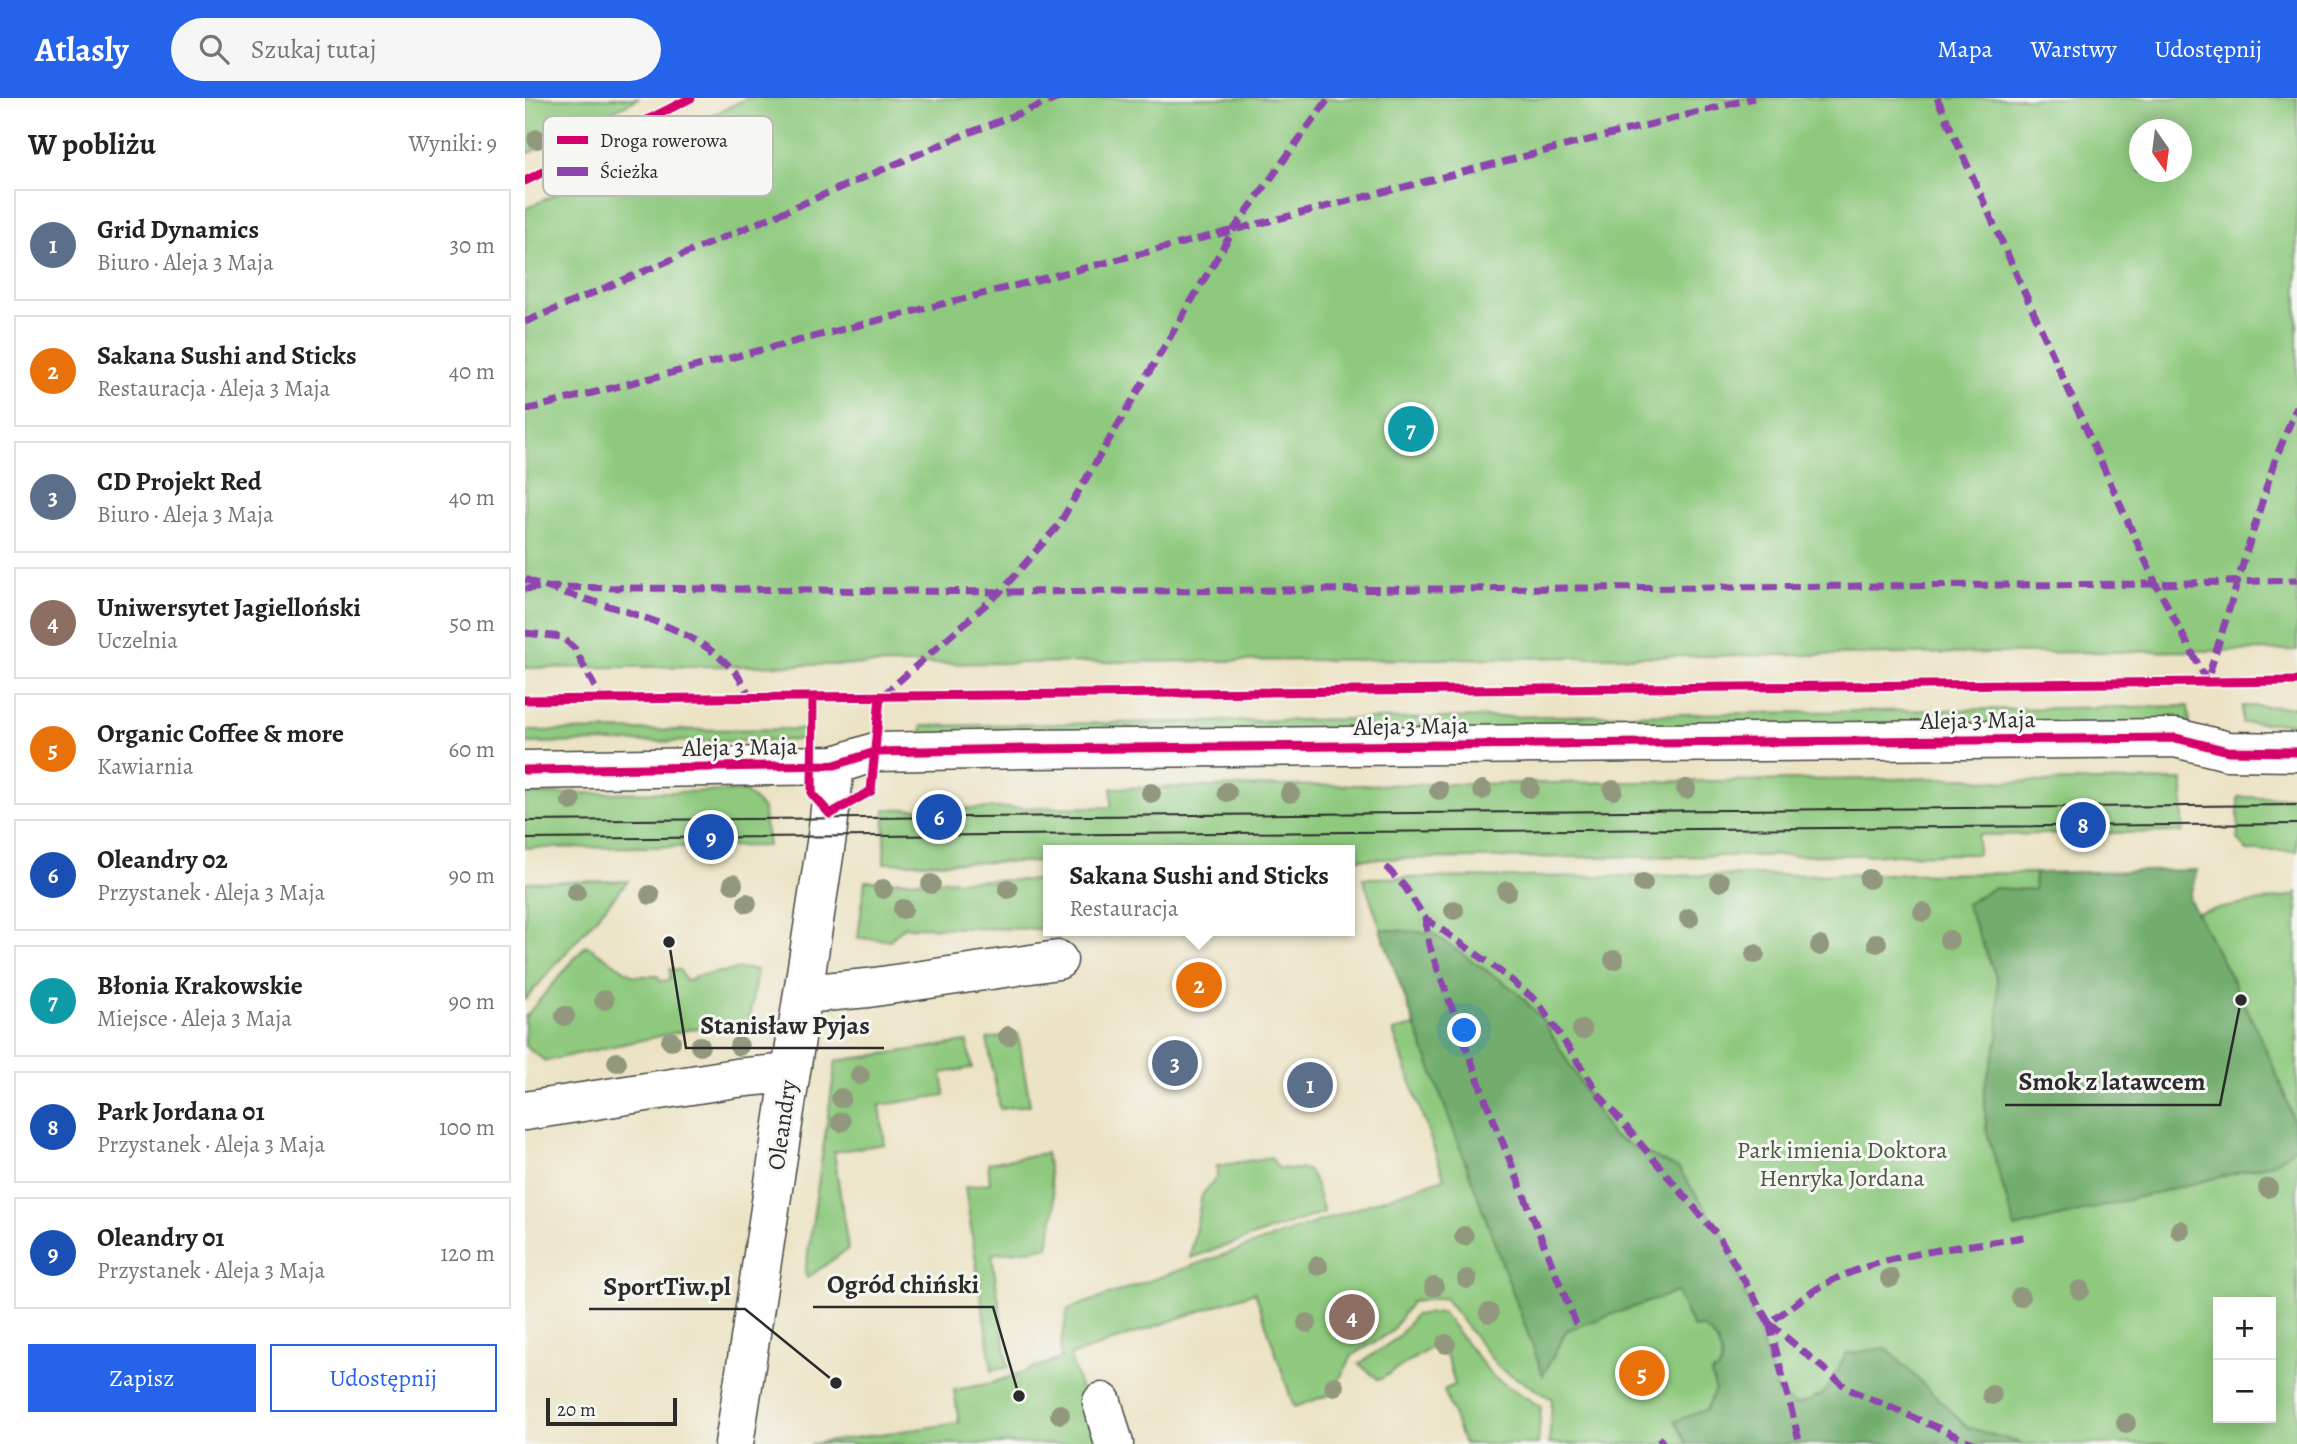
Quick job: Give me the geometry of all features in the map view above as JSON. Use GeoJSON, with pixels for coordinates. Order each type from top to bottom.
{"type":"FeatureCollection","features":[{"type":"Feature","properties":{"kind":"street","name":"Aleja 3 Maja"},"geometry":{"type":"LineString","coordinates":[[525,770],[835,765],[875,752],[1026,749],[2176,738],[2228,751],[2297,752]]}},
{"type":"Feature","properties":{"kind":"street","name":"Oleandry"},"geometry":{"type":"LineString","coordinates":[[734,1444],[835,765]]}},
{"type":"Feature","properties":{"kind":"street"},"geometry":{"type":"LineString","coordinates":[[803,994],[868,988],[1058,960]]}},
{"type":"Feature","properties":{"kind":"street"},"geometry":{"type":"LineString","coordinates":[[525,1111],[736,1077],[790,1073]]}},
{"type":"Feature","properties":{"kind":"street"},"geometry":{"type":"LineString","coordinates":[[1102,1402],[1114,1444]]}},
{"type":"Feature","properties":{"kind":"green space"},"geometry":{"type":"Polygon","coordinates":[[[525,98],[639,98],[603,116],[543,116],[543,146],[525,155],[525,98]]]}},
{"type":"Feature","properties":{"kind":"green space"},"geometry":{"type":"Polygon","coordinates":[[[747,98],[2297,98],[2297,650],[525,668],[525,209],[551,196],[773,196],[773,116],[711,116],[747,98]]]}},
{"type":"Feature","properties":{"kind":"green space"},"geometry":{"type":"Polygon","coordinates":[[[2188,706],[2190,723],[920,741],[922,726],[2188,706]]]}},
{"type":"Feature","properties":{"kind":"green space"},"geometry":{"type":"Polygon","coordinates":[[[2242,706],[2297,707],[2297,723],[2242,723],[2242,706]]]}},
{"type":"Feature","properties":{"kind":"green space"},"geometry":{"type":"Polygon","coordinates":[[[803,729],[803,740],[525,743],[525,731],[803,729]]]}},
{"type":"Feature","properties":{"kind":"green space"},"geometry":{"type":"Polygon","coordinates":[[[1963,778],[2007,782],[2183,780],[2183,832],[1978,835],[1978,854],[1355,859],[1355,845],[1043,845],[1043,862],[884,863],[885,809],[1111,807],[1112,788],[1963,778]]]}},
{"type":"Feature","properties":{"kind":"green space"},"geometry":{"type":"Polygon","coordinates":[[[745,791],[763,809],[768,846],[525,848],[525,794],[745,791]]]}},
{"type":"Feature","properties":{"kind":"green space"},"geometry":{"type":"Polygon","coordinates":[[[2238,797],[2297,797],[2297,851],[2247,851],[2238,839],[2238,797]]]}},
{"type":"Feature","properties":{"kind":"green space"},"geometry":{"type":"Polygon","coordinates":[[[2197,870],[2189,899],[2269,1057],[2293,1120],[2296,1142],[2294,1147],[2285,1156],[2268,1165],[2015,1228],[1986,1129],[1984,1090],[1999,1035],[1997,979],[1966,904],[1993,888],[2034,890],[2035,873],[2197,870]]]}},
{"type":"Feature","properties":{"kind":"green space","name":"Park imienia Doktora Henryka Jordana"},"geometry":{"type":"Polygon","coordinates":[[[2035,873],[2035,889],[2194,913],[2296,895],[2297,891],[2297,1444],[1549,1444],[1552,1399],[1499,1368],[1444,1298],[1411,1302],[1391,1332],[1352,1356],[1332,1394],[1294,1407],[1255,1292],[1070,1356],[1098,1444],[810,1444],[959,1423],[954,1390],[992,1383],[1062,1358],[1060,1350],[1068,1309],[1444,1178],[1393,1031],[1415,1026],[1363,878],[2035,873]]]}},
{"type":"Feature","properties":{"kind":"green space"},"geometry":{"type":"Polygon","coordinates":[[[1043,880],[1043,929],[904,927],[890,940],[858,938],[865,881],[1043,880]]]}},
{"type":"Feature","properties":{"kind":"green space"},"geometry":{"type":"Polygon","coordinates":[[[628,881],[525,1000],[525,882],[628,881]]]}},
{"type":"Feature","properties":{"kind":"green space"},"geometry":{"type":"Polygon","coordinates":[[[1380,929],[1432,933],[1516,991],[1543,1020],[1612,1136],[1679,1169],[1728,1242],[1779,1395],[1795,1405],[1807,1402],[1823,1393],[1833,1381],[1846,1354],[1886,1348],[1967,1427],[2024,1444],[1687,1444],[1675,1421],[1706,1410],[1715,1389],[1711,1373],[1719,1370],[1721,1357],[1712,1335],[1702,1327],[1693,1328],[1677,1292],[1567,1330],[1543,1375],[1380,929]]]}},
{"type":"Feature","properties":{"kind":"green space"},"geometry":{"type":"Polygon","coordinates":[[[586,945],[634,976],[658,976],[660,981],[670,980],[670,969],[680,970],[685,980],[694,979],[694,976],[734,970],[757,970],[747,1033],[697,1028],[545,1061],[525,1046],[525,1017],[586,945]]]}},
{"type":"Feature","properties":{"kind":"green space"},"geometry":{"type":"Polygon","coordinates":[[[1018,1034],[1030,1105],[1000,1109],[987,1039],[1018,1034]]]}},
{"type":"Feature","properties":{"kind":"green space"},"geometry":{"type":"Polygon","coordinates":[[[967,1042],[972,1068],[942,1073],[945,1095],[880,1105],[885,1144],[834,1152],[848,1249],[807,1278],[805,1273],[836,1061],[967,1042]]]}},
{"type":"Feature","properties":{"kind":"green space"},"geometry":{"type":"Polygon","coordinates":[[[1046,1153],[1055,1206],[1048,1247],[992,1254],[1008,1367],[992,1371],[965,1187],[990,1183],[988,1163],[1046,1153]]]}},
{"type":"Feature","properties":{"kind":"green space"},"geometry":{"type":"Polygon","coordinates":[[[1271,1157],[1278,1168],[1307,1170],[1313,1177],[1324,1212],[1190,1258],[1202,1195],[1217,1177],[1217,1166],[1271,1157]]]}},
{"type":"Feature","properties":{"kind":"green space"},"geometry":{"type":"Polygon","coordinates":[[[1442,1312],[1493,1377],[1541,1407],[1538,1444],[1464,1444],[1444,1390],[1455,1384],[1442,1341],[1379,1380],[1359,1364],[1397,1338],[1415,1315],[1442,1312]]]}},
{"type":"Feature","properties":{"kind":"tram line"},"geometry":{"type":"LineString","coordinates":[[525,821],[2297,805]]}},
{"type":"Feature","properties":{"kind":"tram line"},"geometry":{"type":"LineString","coordinates":[[525,839],[2297,824]]}},
{"type":"Feature","properties":{"kind":"marked path"},"geometry":{"type":"LineString","coordinates":[[525,322],[966,134],[1059,98]]}},
{"type":"Feature","properties":{"kind":"marked path"},"geometry":{"type":"LineString","coordinates":[[882,696],[1000,592],[1058,526],[1234,229],[1329,98]]}},
{"type":"Feature","properties":{"kind":"marked path"},"geometry":{"type":"LineString","coordinates":[[525,410],[1754,98]]}},
{"type":"Feature","properties":{"kind":"marked path"},"geometry":{"type":"LineString","coordinates":[[1937,98],[2156,584],[2207,681],[2274,463],[2297,406]]}},
{"type":"Feature","properties":{"kind":"marked path"},"geometry":{"type":"LineString","coordinates":[[525,579],[635,614],[690,637],[714,652],[734,671],[751,698]]}},
{"type":"Feature","properties":{"kind":"marked path"},"geometry":{"type":"LineString","coordinates":[[525,589],[544,587],[1000,592],[2156,584],[2297,580]]}},
{"type":"Feature","properties":{"kind":"marked path"},"geometry":{"type":"LineString","coordinates":[[525,633],[562,637],[575,649],[601,699]]}},
{"type":"Feature","properties":{"kind":"marked path"},"geometry":{"type":"LineString","coordinates":[[1386,867],[1405,887],[1425,918],[1492,965],[1538,1002],[1601,1097],[1719,1237],[1769,1323],[1815,1290],[1855,1271],[1903,1257],[2029,1236]]}},
{"type":"Feature","properties":{"kind":"marked path"},"geometry":{"type":"LineString","coordinates":[[1425,918],[1429,945],[1486,1101],[1578,1329]]}},
{"type":"Feature","properties":{"kind":"marked path"},"geometry":{"type":"LineString","coordinates":[[1769,1323],[1848,1389],[1975,1444]]}},
{"type":"Feature","properties":{"kind":"marked path"},"geometry":{"type":"LineString","coordinates":[[1769,1323],[1800,1444]]}},
{"type":"Feature","properties":{"kind":"marked path"},"geometry":{"type":"LineString","coordinates":[[1659,1437],[1663,1444]]}},
{"type":"Feature","properties":{"kind":"cycle path"},"geometry":{"type":"LineString","coordinates":[[655,116],[691,98]]}},
{"type":"Feature","properties":{"kind":"cycle path"},"geometry":{"type":"LineString","coordinates":[[525,181],[543,172]]}},
{"type":"Feature","properties":{"kind":"cycle path"},"geometry":{"type":"LineString","coordinates":[[525,700],[2297,681]]}},
{"type":"Feature","properties":{"kind":"cycle path"},"geometry":{"type":"LineString","coordinates":[[813,698],[812,794],[830,814],[871,791],[880,697]]}},
{"type":"Feature","properties":{"kind":"cycle path"},"geometry":{"type":"LineString","coordinates":[[525,770],[835,765],[875,752],[1026,749],[2176,738],[2228,751],[2297,752]]}},
{"type":"Feature","properties":{"kind":"place","name":"Błonia Krakowskie"},"geometry":{"type":"Point","coordinates":[1411,429]}},
{"type":"Feature","properties":{"kind":"place","name":"Oleandry 02"},"geometry":{"type":"Point","coordinates":[939,817]}},
{"type":"Feature","properties":{"kind":"place","name":"Park Jordana 01"},"geometry":{"type":"Point","coordinates":[2083,825]}},
{"type":"Feature","properties":{"kind":"place","name":"Oleandry 01"},"geometry":{"type":"Point","coordinates":[711,837]}},
{"type":"Feature","properties":{"kind":"place","name":"Stanisław Pyjas"},"geometry":{"type":"Point","coordinates":[669,942]}},
{"type":"Feature","properties":{"kind":"place","name":"Sakana Sushi and Sticks"},"geometry":{"type":"Point","coordinates":[1199,985]}},
{"type":"Feature","properties":{"kind":"place","name":"Smok z latawcem"},"geometry":{"type":"Point","coordinates":[2241,1000]}},
{"type":"Feature","properties":{"kind":"place","name":"CD Projekt Red"},"geometry":{"type":"Point","coordinates":[1175,1063]}},
{"type":"Feature","properties":{"kind":"place","name":"Grid Dynamics"},"geometry":{"type":"Point","coordinates":[1310,1085]}},
{"type":"Feature","properties":{"kind":"place","name":"Uniwersytet Jagielloński"},"geometry":{"type":"Point","coordinates":[1352,1317]}},
{"type":"Feature","properties":{"kind":"place","name":"Organic Coffee & more"},"geometry":{"type":"Point","coordinates":[1642,1373]}},
{"type":"Feature","properties":{"kind":"place","name":"SportTiw.pl"},"geometry":{"type":"Point","coordinates":[836,1383]}},
{"type":"Feature","properties":{"kind":"place","name":"Ogród chiński"},"geometry":{"type":"Point","coordinates":[1019,1396]}}]}
